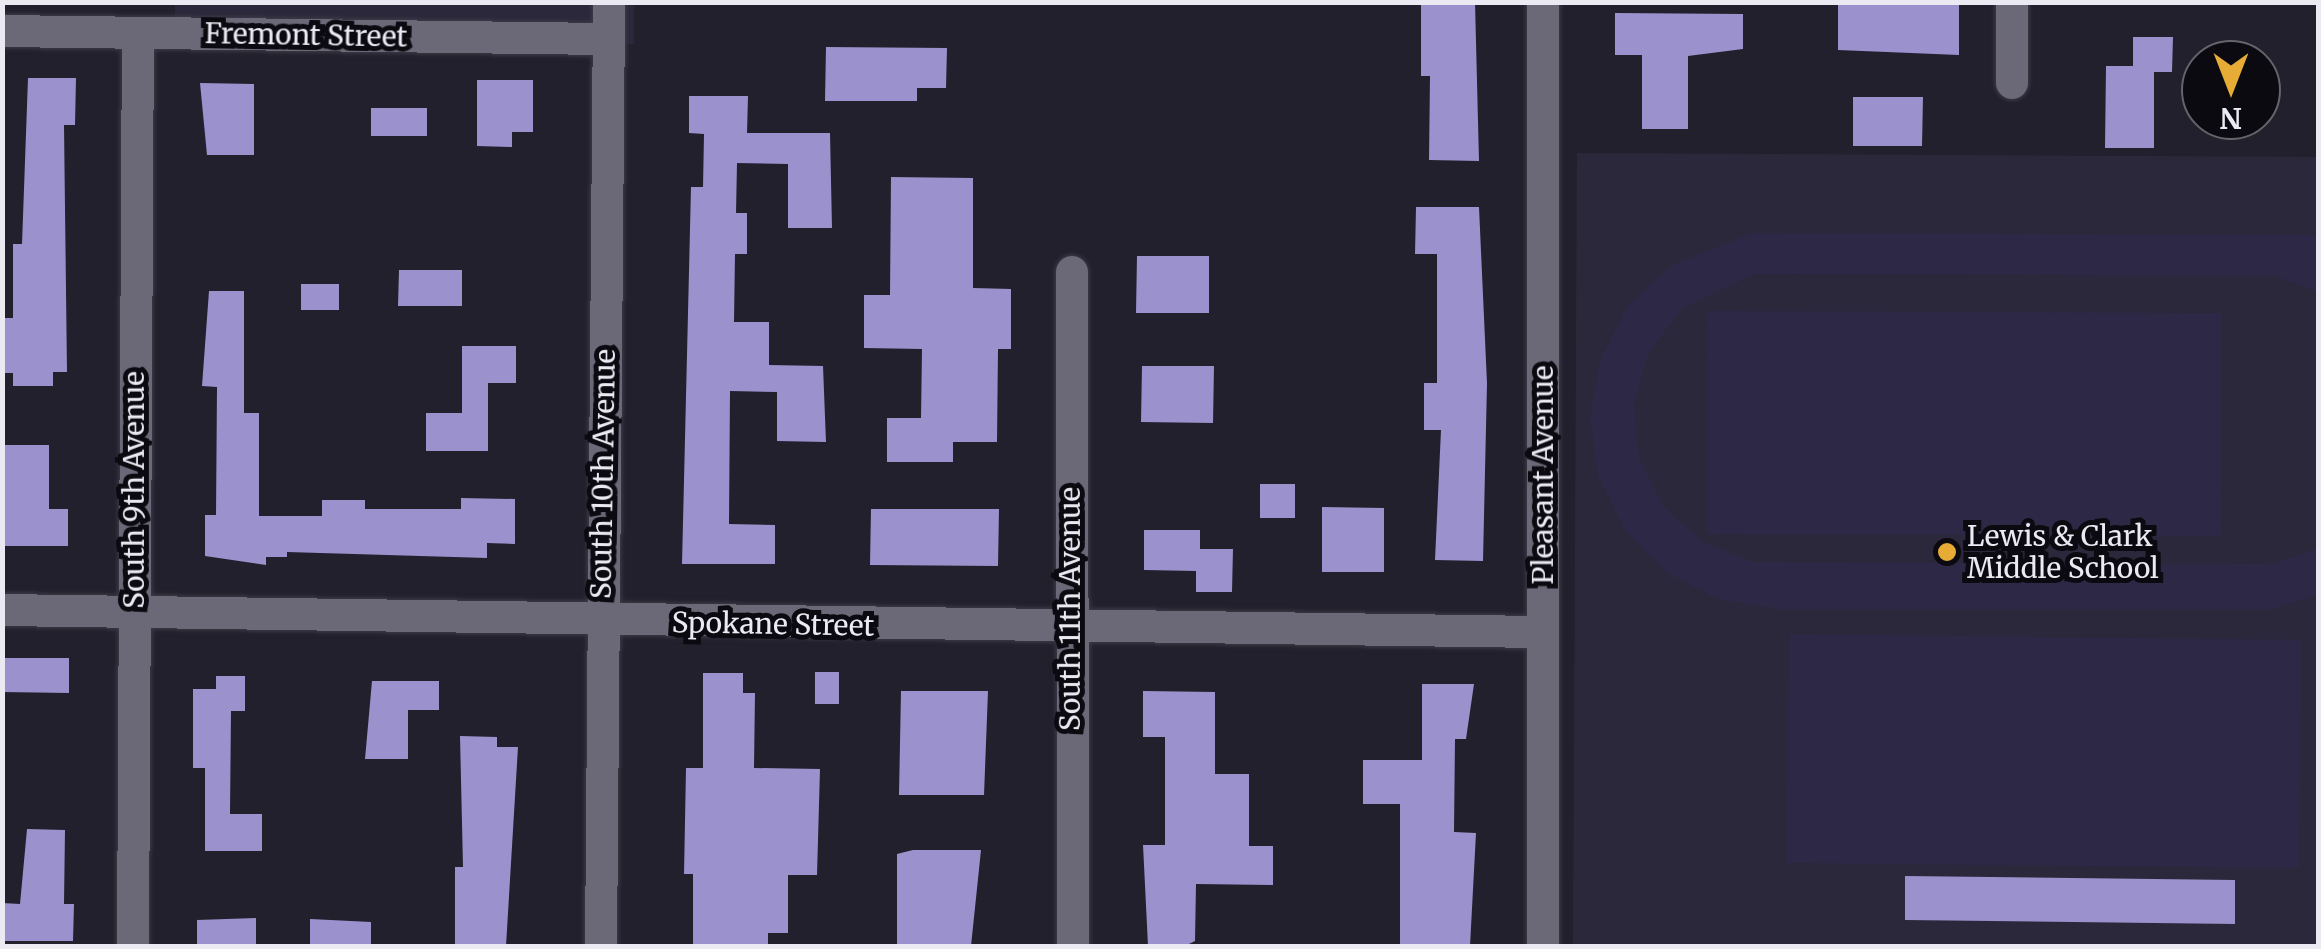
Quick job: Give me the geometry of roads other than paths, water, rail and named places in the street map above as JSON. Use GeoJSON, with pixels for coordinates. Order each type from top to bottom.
{"type":"FeatureCollection","features":[{"type":"Feature","properties":{"kind":"street","name":"South 10th Avenue"},"geometry":{"type":"LineString","coordinates":[[601,946],[609,2]]}},
{"type":"Feature","properties":{"kind":"street","name":"Pleasant Avenue"},"geometry":{"type":"LineString","coordinates":[[1542,2],[1543,946]]}},
{"type":"Feature","properties":{"kind":"street"},"geometry":{"type":"LineString","coordinates":[[2012,2],[2012,83]]}},
{"type":"Feature","properties":{"kind":"street","name":"Fremont Street"},"geometry":{"type":"LineString","coordinates":[[2,31],[608,39]]}},
{"type":"Feature","properties":{"kind":"street","name":"South 9th Avenue"},"geometry":{"type":"LineString","coordinates":[[133,946],[138,33]]}},
{"type":"Feature","properties":{"kind":"street","name":"South 11th Avenue"},"geometry":{"type":"LineString","coordinates":[[1072,272],[1068,628],[1073,946]]}},
{"type":"Feature","properties":{"kind":"street","name":"Spokane Street"},"geometry":{"type":"LineString","coordinates":[[2,610],[1543,632]]}},
{"type":"Feature","properties":{"kind":"place","name":"Lewis & Clark Middle School"},"geometry":{"type":"Point","coordinates":[1947,552]}}]}
